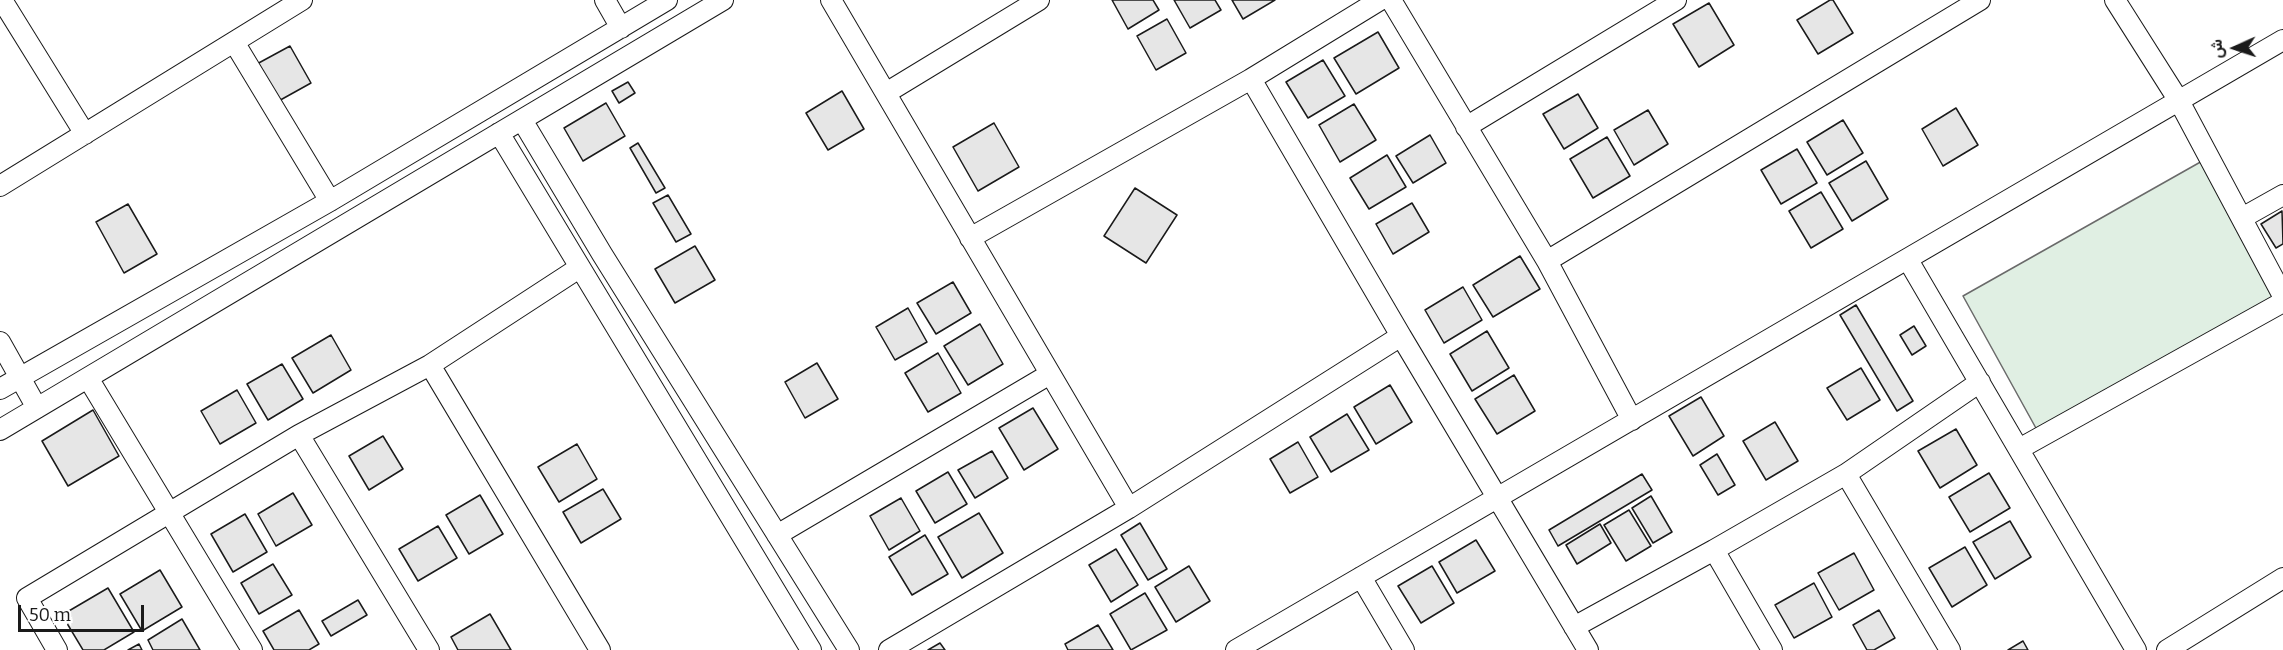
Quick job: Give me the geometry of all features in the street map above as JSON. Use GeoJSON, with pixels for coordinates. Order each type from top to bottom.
{"type":"FeatureCollection","features":[{"type":"Feature","properties":{"kind":"street"},"geometry":{"type":"LineString","coordinates":[[2,0],[85,134]]}},
{"type":"Feature","properties":{"kind":"street"},"geometry":{"type":"LineString","coordinates":[[0,186],[302,0]]}},
{"type":"Feature","properties":{"kind":"street"},"geometry":{"type":"LineString","coordinates":[[605,0],[621,28]]}},
{"type":"Feature","properties":{"kind":"street"},"geometry":{"type":"LineString","coordinates":[[0,430],[723,0]]}},
{"type":"Feature","properties":{"kind":"street"},"geometry":{"type":"LineString","coordinates":[[831,0],[1129,508]]}},
{"type":"Feature","properties":{"kind":"street"},"geometry":{"type":"LineString","coordinates":[[885,93],[1039,0]]}},
{"type":"Feature","properties":{"kind":"street"},"geometry":{"type":"LineString","coordinates":[[970,237],[1251,79],[1380,0]]}},
{"type":"Feature","properties":{"kind":"street"},"geometry":{"type":"LineString","coordinates":[[1390,0],[1547,261],[1632,420]]}},
{"type":"Feature","properties":{"kind":"street"},"geometry":{"type":"LineString","coordinates":[[1466,127],[1676,0]]}},
{"type":"Feature","properties":{"kind":"street"},"geometry":{"type":"LineString","coordinates":[[1547,261],[1980,0]]}},
{"type":"Feature","properties":{"kind":"street"},"geometry":{"type":"LineString","coordinates":[[2115,0],[2179,101],[2283,296]]}},
{"type":"Feature","properties":{"kind":"street"},"geometry":{"type":"LineString","coordinates":[[0,389],[330,201],[661,2]]}},
{"type":"Feature","properties":{"kind":"street"},"geometry":{"type":"LineString","coordinates":[[1236,650],[2283,40]]}},
{"type":"Feature","properties":{"kind":"street"},"geometry":{"type":"LineString","coordinates":[[234,42],[330,201]]}},
{"type":"Feature","properties":{"kind":"street"},"geometry":{"type":"LineString","coordinates":[[1251,79],[1588,650]]}},
{"type":"Feature","properties":{"kind":"street"},"geometry":{"type":"LineString","coordinates":[[522,120],[602,254],[849,650]]}},
{"type":"Feature","properties":{"kind":"street"},"geometry":{"type":"LineString","coordinates":[[499,133],[811,650]]}},
{"type":"Feature","properties":{"kind":"street"},"geometry":{"type":"LineString","coordinates":[[2242,219],[2283,195]]}},
{"type":"Feature","properties":{"kind":"street"},"geometry":{"type":"LineString","coordinates":[[1908,260],[2136,650]]}},
{"type":"Feature","properties":{"kind":"street"},"geometry":{"type":"LineString","coordinates":[[57,650],[27,598],[299,435],[430,365],[579,268]]}},
{"type":"Feature","properties":{"kind":"street"},"geometry":{"type":"LineString","coordinates":[[2019,449],[2283,302]]}},
{"type":"Feature","properties":{"kind":"street"},"geometry":{"type":"LineString","coordinates":[[889,650],[1129,508],[1401,336]]}},
{"type":"Feature","properties":{"kind":"street"},"geometry":{"type":"LineString","coordinates":[[0,342],[37,408]]}},
{"type":"Feature","properties":{"kind":"street"},"geometry":{"type":"LineString","coordinates":[[430,365],[600,650]]}},
{"type":"Feature","properties":{"kind":"street"},"geometry":{"type":"LineString","coordinates":[[777,535],[1050,374]]}},
{"type":"Feature","properties":{"kind":"street"},"geometry":{"type":"LineString","coordinates":[[88,378],[252,650]]}},
{"type":"Feature","properties":{"kind":"street"},"geometry":{"type":"LineString","coordinates":[[1574,627],[1845,474],[1980,382]]}},
{"type":"Feature","properties":{"kind":"street"},"geometry":{"type":"LineString","coordinates":[[299,435],[429,650]]}},
{"type":"Feature","properties":{"kind":"street"},"geometry":{"type":"LineString","coordinates":[[1845,474],[1950,650]]}},
{"type":"Feature","properties":{"kind":"street"},"geometry":{"type":"LineString","coordinates":[[1714,550],[1772,650]]}},
{"type":"Feature","properties":{"kind":"street"},"geometry":{"type":"LineString","coordinates":[[1361,577],[1404,650]]}},
{"type":"Feature","properties":{"kind":"street"},"geometry":{"type":"LineString","coordinates":[[2167,650],[2282,579]]}},
{"type":"Feature","properties":{"kind":"green space"},"geometry":{"type":"Polygon","coordinates":[[[2204,160],[2278,294],[2037,430],[1963,296],[2204,160]]]}},
{"type":"Feature","properties":{"kind":"building"},"geometry":{"type":"Polygon","coordinates":[[[1112,0],[1153,0],[1159,10],[1128,29],[1112,0]]]}},
{"type":"Feature","properties":{"kind":"building"},"geometry":{"type":"Polygon","coordinates":[[[1174,0],[1215,0],[1221,10],[1190,28],[1174,0]]]}},
{"type":"Feature","properties":{"kind":"building"},"geometry":{"type":"Polygon","coordinates":[[[1232,0],[1275,0],[1243,19],[1232,0]]]}},
{"type":"Feature","properties":{"kind":"building"},"geometry":{"type":"Polygon","coordinates":[[[1833,0],[1853,33],[1818,54],[1797,20],[1833,0]]]}},
{"type":"Feature","properties":{"kind":"building"},"geometry":{"type":"Polygon","coordinates":[[[1709,3],[1734,45],[1699,67],[1673,24],[1709,3]]]}},
{"type":"Feature","properties":{"kind":"building"},"geometry":{"type":"Polygon","coordinates":[[[1167,19],[1186,53],[1156,70],[1137,36],[1167,19]]]}},
{"type":"Feature","properties":{"kind":"building"},"geometry":{"type":"Polygon","coordinates":[[[1378,32],[1399,68],[1356,94],[1334,58],[1378,32]]]}},
{"type":"Feature","properties":{"kind":"building"},"geometry":{"type":"Polygon","coordinates":[[[290,46],[311,83],[275,103],[255,65],[290,46]]]}},
{"type":"Feature","properties":{"kind":"building"},"geometry":{"type":"Polygon","coordinates":[[[1323,60],[1345,96],[1308,118],[1286,82],[1323,60]]]}},
{"type":"Feature","properties":{"kind":"building"},"geometry":{"type":"Polygon","coordinates":[[[628,82],[635,93],[619,103],[612,91],[628,82]]]}},
{"type":"Feature","properties":{"kind":"building"},"geometry":{"type":"Polygon","coordinates":[[[842,91],[864,129],[828,150],[806,113],[842,91]]]}},
{"type":"Feature","properties":{"kind":"building"},"geometry":{"type":"Polygon","coordinates":[[[1578,94],[1598,128],[1564,149],[1543,114],[1578,94]]]}},
{"type":"Feature","properties":{"kind":"building"},"geometry":{"type":"Polygon","coordinates":[[[606,103],[625,136],[583,161],[564,128],[606,103]]]}},
{"type":"Feature","properties":{"kind":"building"},"geometry":{"type":"Polygon","coordinates":[[[1354,104],[1376,140],[1340,162],[1319,125],[1354,104]]]}},
{"type":"Feature","properties":{"kind":"building"},"geometry":{"type":"Polygon","coordinates":[[[1956,108],[1978,145],[1943,166],[1922,129],[1956,108]]]}},
{"type":"Feature","properties":{"kind":"building"},"geometry":{"type":"Polygon","coordinates":[[[1648,110],[1668,144],[1634,165],[1614,130],[1648,110]]]}},
{"type":"Feature","properties":{"kind":"building"},"geometry":{"type":"Polygon","coordinates":[[[1843,120],[1863,153],[1827,175],[1807,142],[1843,120]]]}},
{"type":"Feature","properties":{"kind":"building"},"geometry":{"type":"Polygon","coordinates":[[[994,123],[1019,167],[978,191],[953,147],[994,123]]]}},
{"type":"Feature","properties":{"kind":"building"},"geometry":{"type":"Polygon","coordinates":[[[1430,135],[1446,163],[1413,183],[1396,156],[1430,135]]]}},
{"type":"Feature","properties":{"kind":"building"},"geometry":{"type":"Polygon","coordinates":[[[1607,137],[1630,176],[1593,198],[1570,159],[1607,137]]]}},
{"type":"Feature","properties":{"kind":"building"},"geometry":{"type":"Polygon","coordinates":[[[638,143],[665,188],[656,193],[630,148],[638,143]]]}},
{"type":"Feature","properties":{"kind":"building"},"geometry":{"type":"Polygon","coordinates":[[[1797,149],[1817,183],[1781,204],[1761,170],[1797,149]]]}},
{"type":"Feature","properties":{"kind":"building"},"geometry":{"type":"Polygon","coordinates":[[[1387,155],[1406,187],[1369,209],[1350,178],[1387,155]]]}},
{"type":"Feature","properties":{"kind":"building"},"geometry":{"type":"Polygon","coordinates":[[[1866,161],[1888,199],[1852,221],[1829,183],[1866,161]]]}},
{"type":"Feature","properties":{"kind":"building"},"geometry":{"type":"Polygon","coordinates":[[[1135,188],[1177,215],[1146,263],[1104,236],[1135,188]]]}},
{"type":"Feature","properties":{"kind":"building"},"geometry":{"type":"Polygon","coordinates":[[[1821,192],[1843,229],[1811,248],[1789,211],[1821,192]]]}},
{"type":"Feature","properties":{"kind":"building"},"geometry":{"type":"Polygon","coordinates":[[[668,195],[691,234],[676,242],[653,203],[668,195]]]}},
{"type":"Feature","properties":{"kind":"building"},"geometry":{"type":"Polygon","coordinates":[[[1412,203],[1429,232],[1393,254],[1376,224],[1412,203]]]}},
{"type":"Feature","properties":{"kind":"building"},"geometry":{"type":"Polygon","coordinates":[[[128,204],[157,254],[124,273],[96,222],[128,204]]]}},
{"type":"Feature","properties":{"kind":"building"},"geometry":{"type":"Polygon","coordinates":[[[2282,211],[2283,244],[2276,248],[2261,224],[2282,211]]]}},
{"type":"Feature","properties":{"kind":"building"},"geometry":{"type":"Polygon","coordinates":[[[695,246],[715,280],[675,303],[655,269],[695,246]]]}},
{"type":"Feature","properties":{"kind":"building"},"geometry":{"type":"Polygon","coordinates":[[[1520,256],[1540,289],[1493,317],[1473,285],[1520,256]]]}},
{"type":"Feature","properties":{"kind":"building"},"geometry":{"type":"Polygon","coordinates":[[[953,282],[971,313],[936,334],[917,303],[953,282]]]}},
{"type":"Feature","properties":{"kind":"building"},"geometry":{"type":"Polygon","coordinates":[[[1463,287],[1482,320],[1444,343],[1425,310],[1463,287]]]}},
{"type":"Feature","properties":{"kind":"building"},"geometry":{"type":"Polygon","coordinates":[[[1856,305],[1913,401],[1897,411],[1840,315],[1856,305]]]}},
{"type":"Feature","properties":{"kind":"building"},"geometry":{"type":"Polygon","coordinates":[[[908,308],[927,342],[895,360],[876,327],[908,308]]]}},
{"type":"Feature","properties":{"kind":"building"},"geometry":{"type":"Polygon","coordinates":[[[980,324],[1003,364],[968,385],[944,346],[980,324]]]}},
{"type":"Feature","properties":{"kind":"building"},"geometry":{"type":"Polygon","coordinates":[[[1914,326],[1926,346],[1912,355],[1900,335],[1914,326]]]}},
{"type":"Feature","properties":{"kind":"building"},"geometry":{"type":"Polygon","coordinates":[[[1487,331],[1509,368],[1472,391],[1450,354],[1487,331]]]}},
{"type":"Feature","properties":{"kind":"building"},"geometry":{"type":"Polygon","coordinates":[[[331,335],[351,370],[313,393],[292,358],[331,335]]]}},
{"type":"Feature","properties":{"kind":"building"},"geometry":{"type":"Polygon","coordinates":[[[938,353],[961,393],[928,412],[905,373],[938,353]]]}},
{"type":"Feature","properties":{"kind":"building"},"geometry":{"type":"Polygon","coordinates":[[[817,363],[838,399],[805,418],[785,382],[817,363]]]}},
{"type":"Feature","properties":{"kind":"building"},"geometry":{"type":"Polygon","coordinates":[[[282,364],[303,399],[268,420],[247,384],[282,364]]]}},
{"type":"Feature","properties":{"kind":"building"},"geometry":{"type":"Polygon","coordinates":[[[1861,368],[1880,400],[1847,420],[1827,388],[1861,368]]]}},
{"type":"Feature","properties":{"kind":"building"},"geometry":{"type":"Polygon","coordinates":[[[1514,375],[1535,411],[1497,434],[1475,399],[1514,375]]]}},
{"type":"Feature","properties":{"kind":"building"},"geometry":{"type":"Polygon","coordinates":[[[1390,385],[1412,422],[1376,444],[1354,407],[1390,385]]]}},
{"type":"Feature","properties":{"kind":"building"},"geometry":{"type":"Polygon","coordinates":[[[237,390],[256,423],[220,444],[201,411],[237,390]]]}},
{"type":"Feature","properties":{"kind":"building"},"geometry":{"type":"Polygon","coordinates":[[[1701,397],[1724,436],[1693,456],[1669,416],[1701,397]]]}},
{"type":"Feature","properties":{"kind":"building"},"geometry":{"type":"Polygon","coordinates":[[[1033,408],[1058,449],[1024,470],[999,428],[1033,408]]]}},
{"type":"Feature","properties":{"kind":"building"},"geometry":{"type":"Polygon","coordinates":[[[93,410],[119,456],[68,486],[42,441],[93,410]]]}},
{"type":"Feature","properties":{"kind":"building"},"geometry":{"type":"Polygon","coordinates":[[[1347,414],[1369,450],[1331,472],[1310,437],[1347,414]]]}},
{"type":"Feature","properties":{"kind":"building"},"geometry":{"type":"Polygon","coordinates":[[[1775,422],[1798,461],[1766,480],[1743,441],[1775,422]]]}},
{"type":"Feature","properties":{"kind":"building"},"geometry":{"type":"Polygon","coordinates":[[[1956,429],[1977,465],[1940,488],[1918,451],[1956,429]]]}},
{"type":"Feature","properties":{"kind":"building"},"geometry":{"type":"Polygon","coordinates":[[[383,436],[403,469],[369,490],[349,456],[383,436]]]}},
{"type":"Feature","properties":{"kind":"building"},"geometry":{"type":"Polygon","coordinates":[[[1298,442],[1318,477],[1290,493],[1270,459],[1298,442]]]}},
{"type":"Feature","properties":{"kind":"building"},"geometry":{"type":"Polygon","coordinates":[[[577,444],[597,479],[559,502],[538,467],[577,444]]]}},
{"type":"Feature","properties":{"kind":"building"},"geometry":{"type":"Polygon","coordinates":[[[992,451],[1008,478],[975,498],[958,470],[992,451]]]}},
{"type":"Feature","properties":{"kind":"building"},"geometry":{"type":"Polygon","coordinates":[[[1717,454],[1735,485],[1718,495],[1700,465],[1717,454]]]}},
{"type":"Feature","properties":{"kind":"building"},"geometry":{"type":"Polygon","coordinates":[[[948,472],[967,504],[935,523],[916,491],[948,472]]]}},
{"type":"Feature","properties":{"kind":"building"},"geometry":{"type":"Polygon","coordinates":[[[1989,473],[2010,508],[1970,532],[1949,497],[1989,473]]]}},
{"type":"Feature","properties":{"kind":"building"},"geometry":{"type":"Polygon","coordinates":[[[1642,474],[1652,490],[1558,546],[1549,530],[1642,474]]]}},
{"type":"Feature","properties":{"kind":"building"},"geometry":{"type":"Polygon","coordinates":[[[603,489],[621,519],[581,543],[563,512],[603,489]]]}},
{"type":"Feature","properties":{"kind":"building"},"geometry":{"type":"Polygon","coordinates":[[[293,493],[312,525],[276,546],[258,514],[293,493]]]}},
{"type":"Feature","properties":{"kind":"building"},"geometry":{"type":"Polygon","coordinates":[[[480,495],[503,534],[469,554],[446,515],[480,495]]]}},
{"type":"Feature","properties":{"kind":"building"},"geometry":{"type":"Polygon","coordinates":[[[1651,496],[1672,532],[1653,543],[1632,508],[1651,496]]]}},
{"type":"Feature","properties":{"kind":"building"},"geometry":{"type":"Polygon","coordinates":[[[901,498],[920,531],[889,550],[870,516],[901,498]]]}},
{"type":"Feature","properties":{"kind":"building"},"geometry":{"type":"Polygon","coordinates":[[[1629,510],[1651,546],[1626,561],[1604,525],[1629,510]]]}},
{"type":"Feature","properties":{"kind":"building"},"geometry":{"type":"Polygon","coordinates":[[[979,513],[1003,553],[962,578],[938,537],[979,513]]]}},
{"type":"Feature","properties":{"kind":"building"},"geometry":{"type":"Polygon","coordinates":[[[245,514],[267,552],[233,572],[211,534],[245,514]]]}},
{"type":"Feature","properties":{"kind":"building"},"geometry":{"type":"Polygon","coordinates":[[[2010,521],[2031,557],[1995,579],[1973,542],[2010,521]]]}},
{"type":"Feature","properties":{"kind":"building"},"geometry":{"type":"Polygon","coordinates":[[[1140,523],[1167,569],[1148,580],[1121,535],[1140,523]]]}},
{"type":"Feature","properties":{"kind":"building"},"geometry":{"type":"Polygon","coordinates":[[[1600,524],[1611,543],[1577,564],[1566,545],[1600,524]]]}},
{"type":"Feature","properties":{"kind":"building"},"geometry":{"type":"Polygon","coordinates":[[[438,526],[457,558],[418,581],[399,549],[438,526]]]}},
{"type":"Feature","properties":{"kind":"building"},"geometry":{"type":"Polygon","coordinates":[[[925,535],[948,574],[912,595],[889,557],[925,535]]]}},
{"type":"Feature","properties":{"kind":"building"},"geometry":{"type":"Polygon","coordinates":[[[1476,540],[1495,571],[1457,593],[1439,562],[1476,540]]]}},
{"type":"Feature","properties":{"kind":"building"},"geometry":{"type":"Polygon","coordinates":[[[1965,547],[1987,585],[1952,607],[1929,568],[1965,547]]]}},
{"type":"Feature","properties":{"kind":"building"},"geometry":{"type":"Polygon","coordinates":[[[1116,549],[1138,585],[1111,602],[1089,565],[1116,549]]]}},
{"type":"Feature","properties":{"kind":"building"},"geometry":{"type":"Polygon","coordinates":[[[1854,553],[1874,590],[1839,610],[1818,573],[1854,553]]]}},
{"type":"Feature","properties":{"kind":"building"},"geometry":{"type":"Polygon","coordinates":[[[273,564],[292,595],[259,614],[241,583],[273,564]]]}},
{"type":"Feature","properties":{"kind":"building"},"geometry":{"type":"Polygon","coordinates":[[[1189,566],[1210,601],[1176,622],[1155,587],[1189,566]]]}},
{"type":"Feature","properties":{"kind":"building"},"geometry":{"type":"Polygon","coordinates":[[[1432,566],[1454,603],[1421,623],[1398,586],[1432,566]]]}},
{"type":"Feature","properties":{"kind":"building"},"geometry":{"type":"Polygon","coordinates":[[[160,570],[182,607],[142,631],[120,594],[160,570]]]}},
{"type":"Feature","properties":{"kind":"building"},"geometry":{"type":"Polygon","coordinates":[[[1814,583],[1832,617],[1794,638],[1775,605],[1814,583]]]}},
{"type":"Feature","properties":{"kind":"building"},"geometry":{"type":"Polygon","coordinates":[[[108,588],[134,632],[104,650],[83,650],[62,615],[108,588]]]}},
{"type":"Feature","properties":{"kind":"building"},"geometry":{"type":"Polygon","coordinates":[[[1145,593],[1167,630],[1131,650],[1110,614],[1145,593]]]}},
{"type":"Feature","properties":{"kind":"building"},"geometry":{"type":"Polygon","coordinates":[[[358,600],[367,615],[331,636],[322,621],[358,600]]]}},
{"type":"Feature","properties":{"kind":"building"},"geometry":{"type":"Polygon","coordinates":[[[299,610],[319,644],[309,650],[274,650],[263,631],[299,610]]]}},
{"type":"Feature","properties":{"kind":"building"},"geometry":{"type":"Polygon","coordinates":[[[1879,610],[1895,638],[1874,650],[1867,650],[1853,625],[1879,610]]]}},
{"type":"Feature","properties":{"kind":"building"},"geometry":{"type":"Polygon","coordinates":[[[490,614],[511,650],[458,650],[451,637],[490,614]]]}},
{"type":"Feature","properties":{"kind":"building"},"geometry":{"type":"Polygon","coordinates":[[[182,619],[200,650],[153,650],[148,640],[182,619]]]}},
{"type":"Feature","properties":{"kind":"building"},"geometry":{"type":"Polygon","coordinates":[[[1098,625],[1113,650],[1068,650],[1065,644],[1098,625]]]}},
{"type":"Feature","properties":{"kind":"building"},"geometry":{"type":"Polygon","coordinates":[[[2023,641],[2028,650],[2008,650],[2023,641]]]}},
{"type":"Feature","properties":{"kind":"building"},"geometry":{"type":"Polygon","coordinates":[[[940,643],[945,650],[928,650],[940,643]]]}},
{"type":"Feature","properties":{"kind":"building"},"geometry":{"type":"Polygon","coordinates":[[[139,644],[142,650],[128,650],[139,644]]]}}]}
